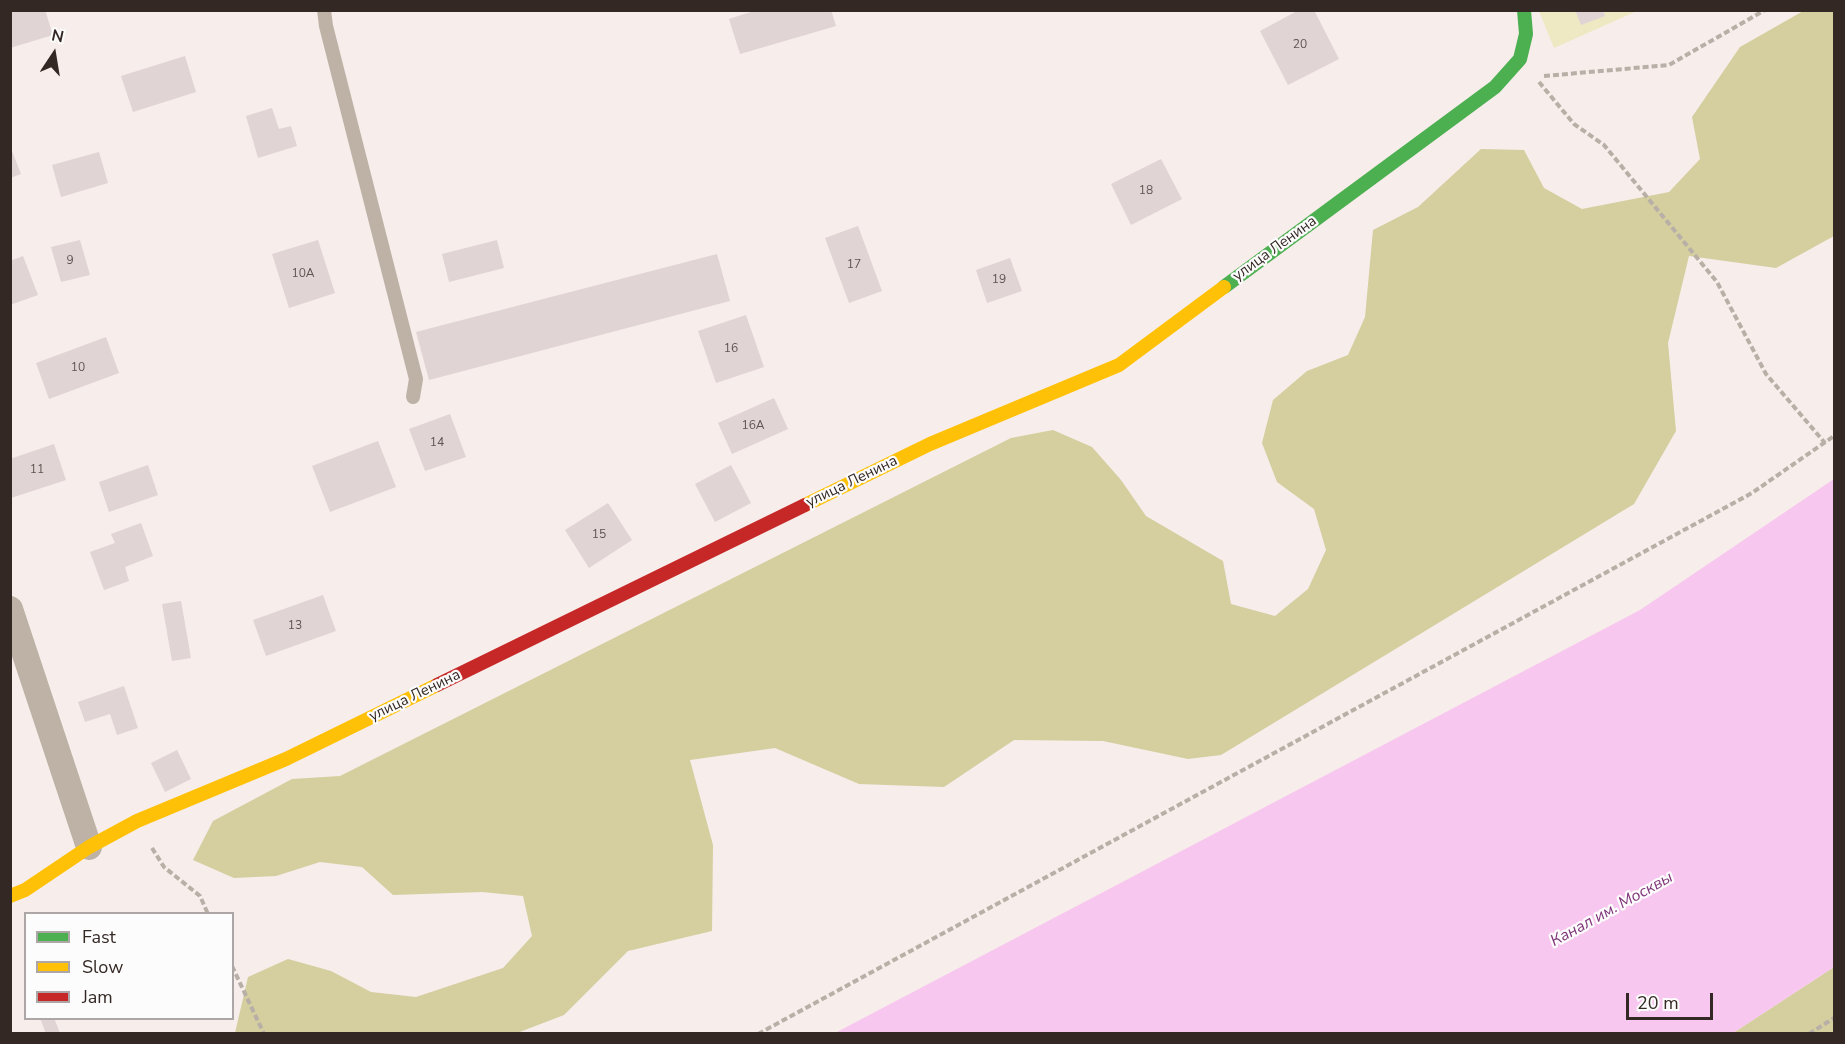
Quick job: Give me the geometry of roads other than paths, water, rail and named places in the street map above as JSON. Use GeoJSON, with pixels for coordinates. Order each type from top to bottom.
{"type":"FeatureCollection","features":[{"type":"Feature","properties":{"kind":"street","name":"улица Ленина"},"geometry":{"type":"LineString","coordinates":[[10,896],[26,890],[89,847],[137,821],[286,759],[930,444],[1119,364],[1495,87],[1520,59],[1526,34],[1524,10]]}},
{"type":"Feature","properties":{"kind":"street"},"geometry":{"type":"LineString","coordinates":[[10,609],[89,847]]}},
{"type":"Feature","properties":{"kind":"lane"},"geometry":{"type":"LineString","coordinates":[[324,10],[326,26],[416,379],[413,397]]}},
{"type":"Feature","properties":{"kind":"water","name":"Канал им. Москвы"},"geometry":{"type":"Polygon","coordinates":[[[1834,479],[1834,967],[1733,1033],[835,1033],[1640,610],[1834,479]]]}}]}
